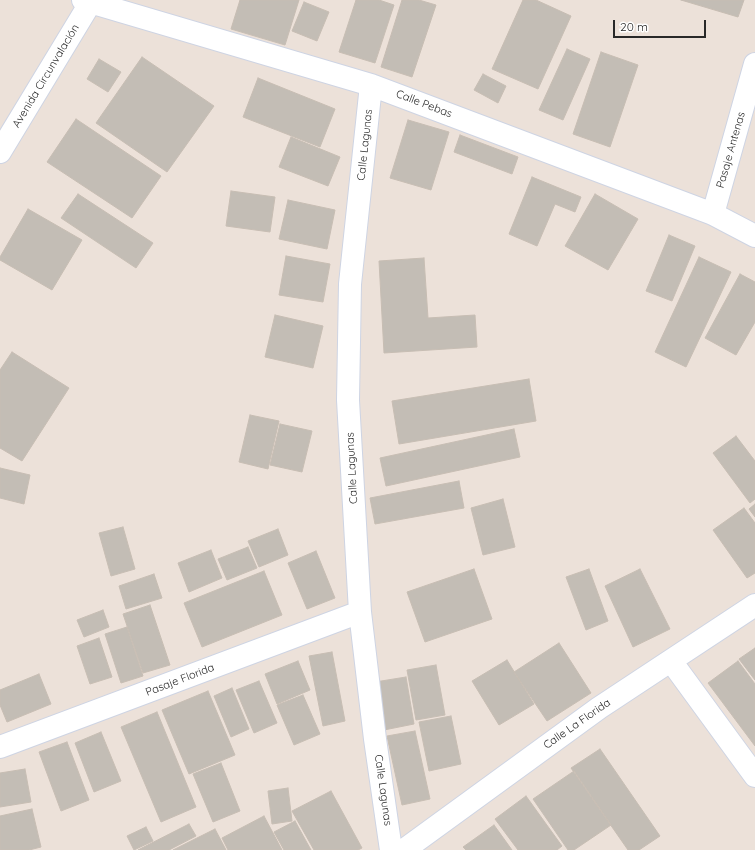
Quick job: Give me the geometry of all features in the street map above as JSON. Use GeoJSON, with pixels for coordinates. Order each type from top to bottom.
{"type":"FeatureCollection","features":[{"type":"Feature","properties":{"kind":"street","name":"Calle Pebas"},"geometry":{"type":"LineString","coordinates":[[89,1],[372,84],[713,214],[755,236]]}},
{"type":"Feature","properties":{"kind":"street","name":"Avenida Circunvalación"},"geometry":{"type":"LineString","coordinates":[[0,152],[89,1]]}},
{"type":"Feature","properties":{"kind":"street","name":"Pasaje Antenas"},"geometry":{"type":"LineString","coordinates":[[713,214],[755,64]]}},
{"type":"Feature","properties":{"kind":"street","name":"Calle Lagunas"},"geometry":{"type":"LineString","coordinates":[[372,84],[350,292],[348,400],[360,612],[375,739],[392,850]]}},
{"type":"Feature","properties":{"kind":"street","name":"Calle La Florida"},"geometry":{"type":"LineString","coordinates":[[404,850],[599,708],[755,605]]}},
{"type":"Feature","properties":{"kind":"street","name":"Pasaje Florida"},"geometry":{"type":"LineString","coordinates":[[0,748],[360,612]]}},
{"type":"Feature","properties":{"kind":"street"},"geometry":{"type":"LineString","coordinates":[[671,661],[755,776]]}},
{"type":"Feature","properties":{"kind":"building"},"geometry":{"type":"Polygon","coordinates":[[[240,0],[299,0],[285,45],[231,29],[240,0]]]}},
{"type":"Feature","properties":{"kind":"building"},"geometry":{"type":"Polygon","coordinates":[[[356,0],[379,0],[394,5],[375,63],[339,52],[356,0]]]}},
{"type":"Feature","properties":{"kind":"building"},"geometry":{"type":"Polygon","coordinates":[[[402,0],[419,0],[436,5],[412,77],[381,67],[402,0]]]}},
{"type":"Feature","properties":{"kind":"building"},"geometry":{"type":"Polygon","coordinates":[[[523,0],[536,0],[571,16],[538,89],[492,69],[523,0]]]}},
{"type":"Feature","properties":{"kind":"building"},"geometry":{"type":"Polygon","coordinates":[[[681,0],[744,0],[738,17],[681,0]]]}},
{"type":"Feature","properties":{"kind":"building"},"geometry":{"type":"Polygon","coordinates":[[[304,2],[329,12],[317,41],[292,31],[304,2]]]}},
{"type":"Feature","properties":{"kind":"building"},"geometry":{"type":"Polygon","coordinates":[[[567,49],[590,59],[563,120],[539,110],[567,49]]]}},
{"type":"Feature","properties":{"kind":"building"},"geometry":{"type":"Polygon","coordinates":[[[601,52],[638,65],[610,147],[573,134],[601,52]]]}},
{"type":"Feature","properties":{"kind":"building"},"geometry":{"type":"Polygon","coordinates":[[[142,57],[214,106],[167,172],[96,123],[142,57]]]}},
{"type":"Feature","properties":{"kind":"building"},"geometry":{"type":"Polygon","coordinates":[[[99,59],[121,72],[108,92],[87,79],[99,59]]]}},
{"type":"Feature","properties":{"kind":"building"},"geometry":{"type":"Polygon","coordinates":[[[483,74],[506,86],[498,103],[474,90],[483,74]]]}},
{"type":"Feature","properties":{"kind":"building"},"geometry":{"type":"Polygon","coordinates":[[[258,78],[335,109],[320,147],[243,117],[258,78]]]}},
{"type":"Feature","properties":{"kind":"building"},"geometry":{"type":"Polygon","coordinates":[[[76,119],[161,176],[132,218],[47,162],[76,119]]]}},
{"type":"Feature","properties":{"kind":"building"},"geometry":{"type":"Polygon","coordinates":[[[408,120],[449,132],[431,190],[390,178],[408,120]]]}},
{"type":"Feature","properties":{"kind":"building"},"geometry":{"type":"Polygon","coordinates":[[[460,135],[518,157],[512,174],[454,152],[460,135]]]}},
{"type":"Feature","properties":{"kind":"building"},"geometry":{"type":"Polygon","coordinates":[[[291,137],[340,157],[328,186],[279,167],[291,137]]]}},
{"type":"Feature","properties":{"kind":"building"},"geometry":{"type":"Polygon","coordinates":[[[532,177],[581,197],[575,212],[555,204],[537,246],[509,234],[532,177]]]}},
{"type":"Feature","properties":{"kind":"building"},"geometry":{"type":"Polygon","coordinates":[[[231,191],[275,197],[270,232],[226,226],[231,191]]]}},
{"type":"Feature","properties":{"kind":"building"},"geometry":{"type":"Polygon","coordinates":[[[78,194],[153,243],[136,268],[61,218],[78,194]]]}},
{"type":"Feature","properties":{"kind":"building"},"geometry":{"type":"Polygon","coordinates":[[[595,194],[638,219],[608,270],[565,246],[595,194]]]}},
{"type":"Feature","properties":{"kind":"building"},"geometry":{"type":"Polygon","coordinates":[[[288,200],[335,210],[327,249],[279,239],[288,200]]]}},
{"type":"Feature","properties":{"kind":"building"},"geometry":{"type":"Polygon","coordinates":[[[28,209],[82,240],[52,290],[0,260],[0,257],[28,209]]]}},
{"type":"Feature","properties":{"kind":"building"},"geometry":{"type":"Polygon","coordinates":[[[669,235],[695,246],[672,301],[646,291],[669,235]]]}},
{"type":"Feature","properties":{"kind":"building"},"geometry":{"type":"Polygon","coordinates":[[[286,256],[330,264],[323,302],[279,295],[286,256]]]}},
{"type":"Feature","properties":{"kind":"building"},"geometry":{"type":"Polygon","coordinates":[[[699,257],[731,272],[686,367],[655,352],[699,257]]]}},
{"type":"Feature","properties":{"kind":"building"},"geometry":{"type":"Polygon","coordinates":[[[424,258],[428,318],[475,315],[477,347],[384,353],[379,261],[424,258]]]}},
{"type":"Feature","properties":{"kind":"building"},"geometry":{"type":"Polygon","coordinates":[[[740,274],[755,282],[755,322],[736,355],[705,338],[740,274]]]}},
{"type":"Feature","properties":{"kind":"building"},"geometry":{"type":"Polygon","coordinates":[[[275,315],[323,326],[313,368],[265,357],[275,315]]]}},
{"type":"Feature","properties":{"kind":"building"},"geometry":{"type":"Polygon","coordinates":[[[12,352],[69,388],[22,461],[0,448],[0,370],[12,352]]]}},
{"type":"Feature","properties":{"kind":"building"},"geometry":{"type":"Polygon","coordinates":[[[529,379],[536,421],[399,444],[392,401],[529,379]]]}},
{"type":"Feature","properties":{"kind":"building"},"geometry":{"type":"Polygon","coordinates":[[[250,415],[279,421],[268,469],[239,462],[250,415]]]}},
{"type":"Feature","properties":{"kind":"building"},"geometry":{"type":"Polygon","coordinates":[[[280,424],[312,431],[302,472],[270,465],[280,424]]]}},
{"type":"Feature","properties":{"kind":"building"},"geometry":{"type":"Polygon","coordinates":[[[514,429],[520,457],[386,486],[380,458],[514,429]]]}},
{"type":"Feature","properties":{"kind":"building"},"geometry":{"type":"Polygon","coordinates":[[[736,436],[755,461],[755,499],[750,503],[713,453],[736,436]]]}},
{"type":"Feature","properties":{"kind":"building"},"geometry":{"type":"Polygon","coordinates":[[[0,468],[30,475],[24,504],[0,498],[0,468]]]}},
{"type":"Feature","properties":{"kind":"building"},"geometry":{"type":"Polygon","coordinates":[[[459,481],[464,508],[375,524],[370,498],[459,481]]]}},
{"type":"Feature","properties":{"kind":"building"},"geometry":{"type":"Polygon","coordinates":[[[503,499],[515,547],[483,555],[471,508],[503,499]]]}},
{"type":"Feature","properties":{"kind":"building"},"geometry":{"type":"Polygon","coordinates":[[[755,504],[755,517],[749,509],[755,504]]]}},
{"type":"Feature","properties":{"kind":"building"},"geometry":{"type":"Polygon","coordinates":[[[744,508],[755,523],[755,573],[747,578],[713,530],[744,508]]]}},
{"type":"Feature","properties":{"kind":"building"},"geometry":{"type":"Polygon","coordinates":[[[123,527],[135,569],[111,576],[99,533],[123,527]]]}},
{"type":"Feature","properties":{"kind":"building"},"geometry":{"type":"Polygon","coordinates":[[[278,529],[288,555],[259,567],[248,541],[278,529]]]}},
{"type":"Feature","properties":{"kind":"building"},"geometry":{"type":"Polygon","coordinates":[[[248,547],[257,568],[227,580],[218,559],[248,547]]]}},
{"type":"Feature","properties":{"kind":"building"},"geometry":{"type":"Polygon","coordinates":[[[211,550],[222,578],[189,592],[178,563],[211,550]]]}},
{"type":"Feature","properties":{"kind":"building"},"geometry":{"type":"Polygon","coordinates":[[[316,551],[335,598],[307,609],[288,563],[316,551]]]}},
{"type":"Feature","properties":{"kind":"building"},"geometry":{"type":"Polygon","coordinates":[[[474,569],[492,619],[425,642],[407,592],[474,569]]]}},
{"type":"Feature","properties":{"kind":"building"},"geometry":{"type":"Polygon","coordinates":[[[589,569],[608,621],[586,630],[566,577],[589,569]]]}},
{"type":"Feature","properties":{"kind":"building"},"geometry":{"type":"Polygon","coordinates":[[[640,569],[670,629],[633,647],[605,586],[640,569]]]}},
{"type":"Feature","properties":{"kind":"building"},"geometry":{"type":"Polygon","coordinates":[[[264,571],[282,615],[202,647],[184,603],[264,571]]]}},
{"type":"Feature","properties":{"kind":"building"},"geometry":{"type":"Polygon","coordinates":[[[154,574],[162,598],[126,609],[119,586],[154,574]]]}},
{"type":"Feature","properties":{"kind":"building"},"geometry":{"type":"Polygon","coordinates":[[[150,605],[170,665],[143,673],[123,614],[150,605]]]}},
{"type":"Feature","properties":{"kind":"building"},"geometry":{"type":"Polygon","coordinates":[[[103,610],[109,627],[84,637],[77,620],[103,610]]]}},
{"type":"Feature","properties":{"kind":"building"},"geometry":{"type":"Polygon","coordinates":[[[127,627],[143,676],[121,683],[105,634],[127,627]]]}},
{"type":"Feature","properties":{"kind":"building"},"geometry":{"type":"Polygon","coordinates":[[[99,638],[112,677],[90,684],[77,646],[99,638]]]}},
{"type":"Feature","properties":{"kind":"building"},"geometry":{"type":"Polygon","coordinates":[[[559,643],[591,693],[547,721],[514,672],[559,643]]]}},
{"type":"Feature","properties":{"kind":"building"},"geometry":{"type":"Polygon","coordinates":[[[755,648],[755,680],[739,659],[755,648]]]}},
{"type":"Feature","properties":{"kind":"building"},"geometry":{"type":"Polygon","coordinates":[[[332,652],[345,721],[323,726],[309,656],[332,652]]]}},
{"type":"Feature","properties":{"kind":"building"},"geometry":{"type":"Polygon","coordinates":[[[507,660],[534,704],[499,725],[472,681],[507,660]]]}},
{"type":"Feature","properties":{"kind":"building"},"geometry":{"type":"Polygon","coordinates":[[[298,661],[310,690],[277,704],[265,674],[298,661]]]}},
{"type":"Feature","properties":{"kind":"building"},"geometry":{"type":"Polygon","coordinates":[[[738,661],[755,684],[755,746],[708,683],[738,661]]]}},
{"type":"Feature","properties":{"kind":"building"},"geometry":{"type":"Polygon","coordinates":[[[436,665],[445,715],[416,720],[407,670],[436,665]]]}},
{"type":"Feature","properties":{"kind":"building"},"geometry":{"type":"Polygon","coordinates":[[[39,674],[51,704],[7,722],[0,705],[0,690],[39,674]]]}},
{"type":"Feature","properties":{"kind":"building"},"geometry":{"type":"Polygon","coordinates":[[[406,677],[414,724],[384,730],[375,682],[406,677]]]}},
{"type":"Feature","properties":{"kind":"building"},"geometry":{"type":"Polygon","coordinates":[[[259,681],[277,723],[254,733],[236,690],[259,681]]]}},
{"type":"Feature","properties":{"kind":"building"},"geometry":{"type":"Polygon","coordinates":[[[232,688],[249,729],[231,737],[214,696],[232,688]]]}},
{"type":"Feature","properties":{"kind":"building"},"geometry":{"type":"Polygon","coordinates":[[[208,691],[235,755],[189,774],[162,710],[208,691]]]}},
{"type":"Feature","properties":{"kind":"building"},"geometry":{"type":"Polygon","coordinates":[[[303,695],[320,734],[294,745],[277,705],[303,695]]]}},
{"type":"Feature","properties":{"kind":"building"},"geometry":{"type":"Polygon","coordinates":[[[157,712],[196,807],[161,822],[121,727],[157,712]]]}},
{"type":"Feature","properties":{"kind":"building"},"geometry":{"type":"Polygon","coordinates":[[[451,716],[461,764],[429,771],[419,722],[451,716]]]}},
{"type":"Feature","properties":{"kind":"building"},"geometry":{"type":"Polygon","coordinates":[[[415,731],[430,799],[402,805],[387,736],[415,731]]]}},
{"type":"Feature","properties":{"kind":"building"},"geometry":{"type":"Polygon","coordinates":[[[101,732],[121,781],[94,792],[75,743],[101,732]]]}},
{"type":"Feature","properties":{"kind":"building"},"geometry":{"type":"Polygon","coordinates":[[[67,742],[89,800],[61,811],[39,752],[67,742]]]}},
{"type":"Feature","properties":{"kind":"building"},"geometry":{"type":"Polygon","coordinates":[[[600,749],[660,836],[639,850],[628,850],[571,768],[600,749]]]}},
{"type":"Feature","properties":{"kind":"building"},"geometry":{"type":"Polygon","coordinates":[[[221,763],[240,811],[213,822],[193,774],[221,763]]]}},
{"type":"Feature","properties":{"kind":"building"},"geometry":{"type":"Polygon","coordinates":[[[25,769],[31,802],[0,807],[0,773],[25,769]]]}},
{"type":"Feature","properties":{"kind":"building"},"geometry":{"type":"Polygon","coordinates":[[[574,771],[611,825],[574,850],[568,850],[533,799],[574,771]]]}},
{"type":"Feature","properties":{"kind":"building"},"geometry":{"type":"Polygon","coordinates":[[[288,788],[292,821],[272,824],[268,791],[288,788]]]}},
{"type":"Feature","properties":{"kind":"building"},"geometry":{"type":"Polygon","coordinates":[[[331,791],[362,848],[358,850],[314,850],[292,811],[331,791]]]}},
{"type":"Feature","properties":{"kind":"building"},"geometry":{"type":"Polygon","coordinates":[[[526,796],[562,846],[557,850],[518,850],[495,819],[526,796]]]}},
{"type":"Feature","properties":{"kind":"building"},"geometry":{"type":"Polygon","coordinates":[[[32,809],[41,847],[29,850],[0,850],[0,816],[32,809]]]}},
{"type":"Feature","properties":{"kind":"building"},"geometry":{"type":"Polygon","coordinates":[[[264,816],[282,850],[228,850],[222,838],[264,816]]]}},
{"type":"Feature","properties":{"kind":"building"},"geometry":{"type":"Polygon","coordinates":[[[295,821],[311,850],[284,850],[274,832],[295,821]]]}},
{"type":"Feature","properties":{"kind":"building"},"geometry":{"type":"Polygon","coordinates":[[[189,824],[196,836],[169,850],[138,850],[189,824]]]}},
{"type":"Feature","properties":{"kind":"building"},"geometry":{"type":"Polygon","coordinates":[[[494,825],[512,850],[466,850],[463,847],[494,825]]]}},
{"type":"Feature","properties":{"kind":"building"},"geometry":{"type":"Polygon","coordinates":[[[146,827],[153,841],[134,850],[127,836],[146,827]]]}},
{"type":"Feature","properties":{"kind":"building"},"geometry":{"type":"Polygon","coordinates":[[[215,829],[226,850],[173,850],[215,829]]]}}]}
